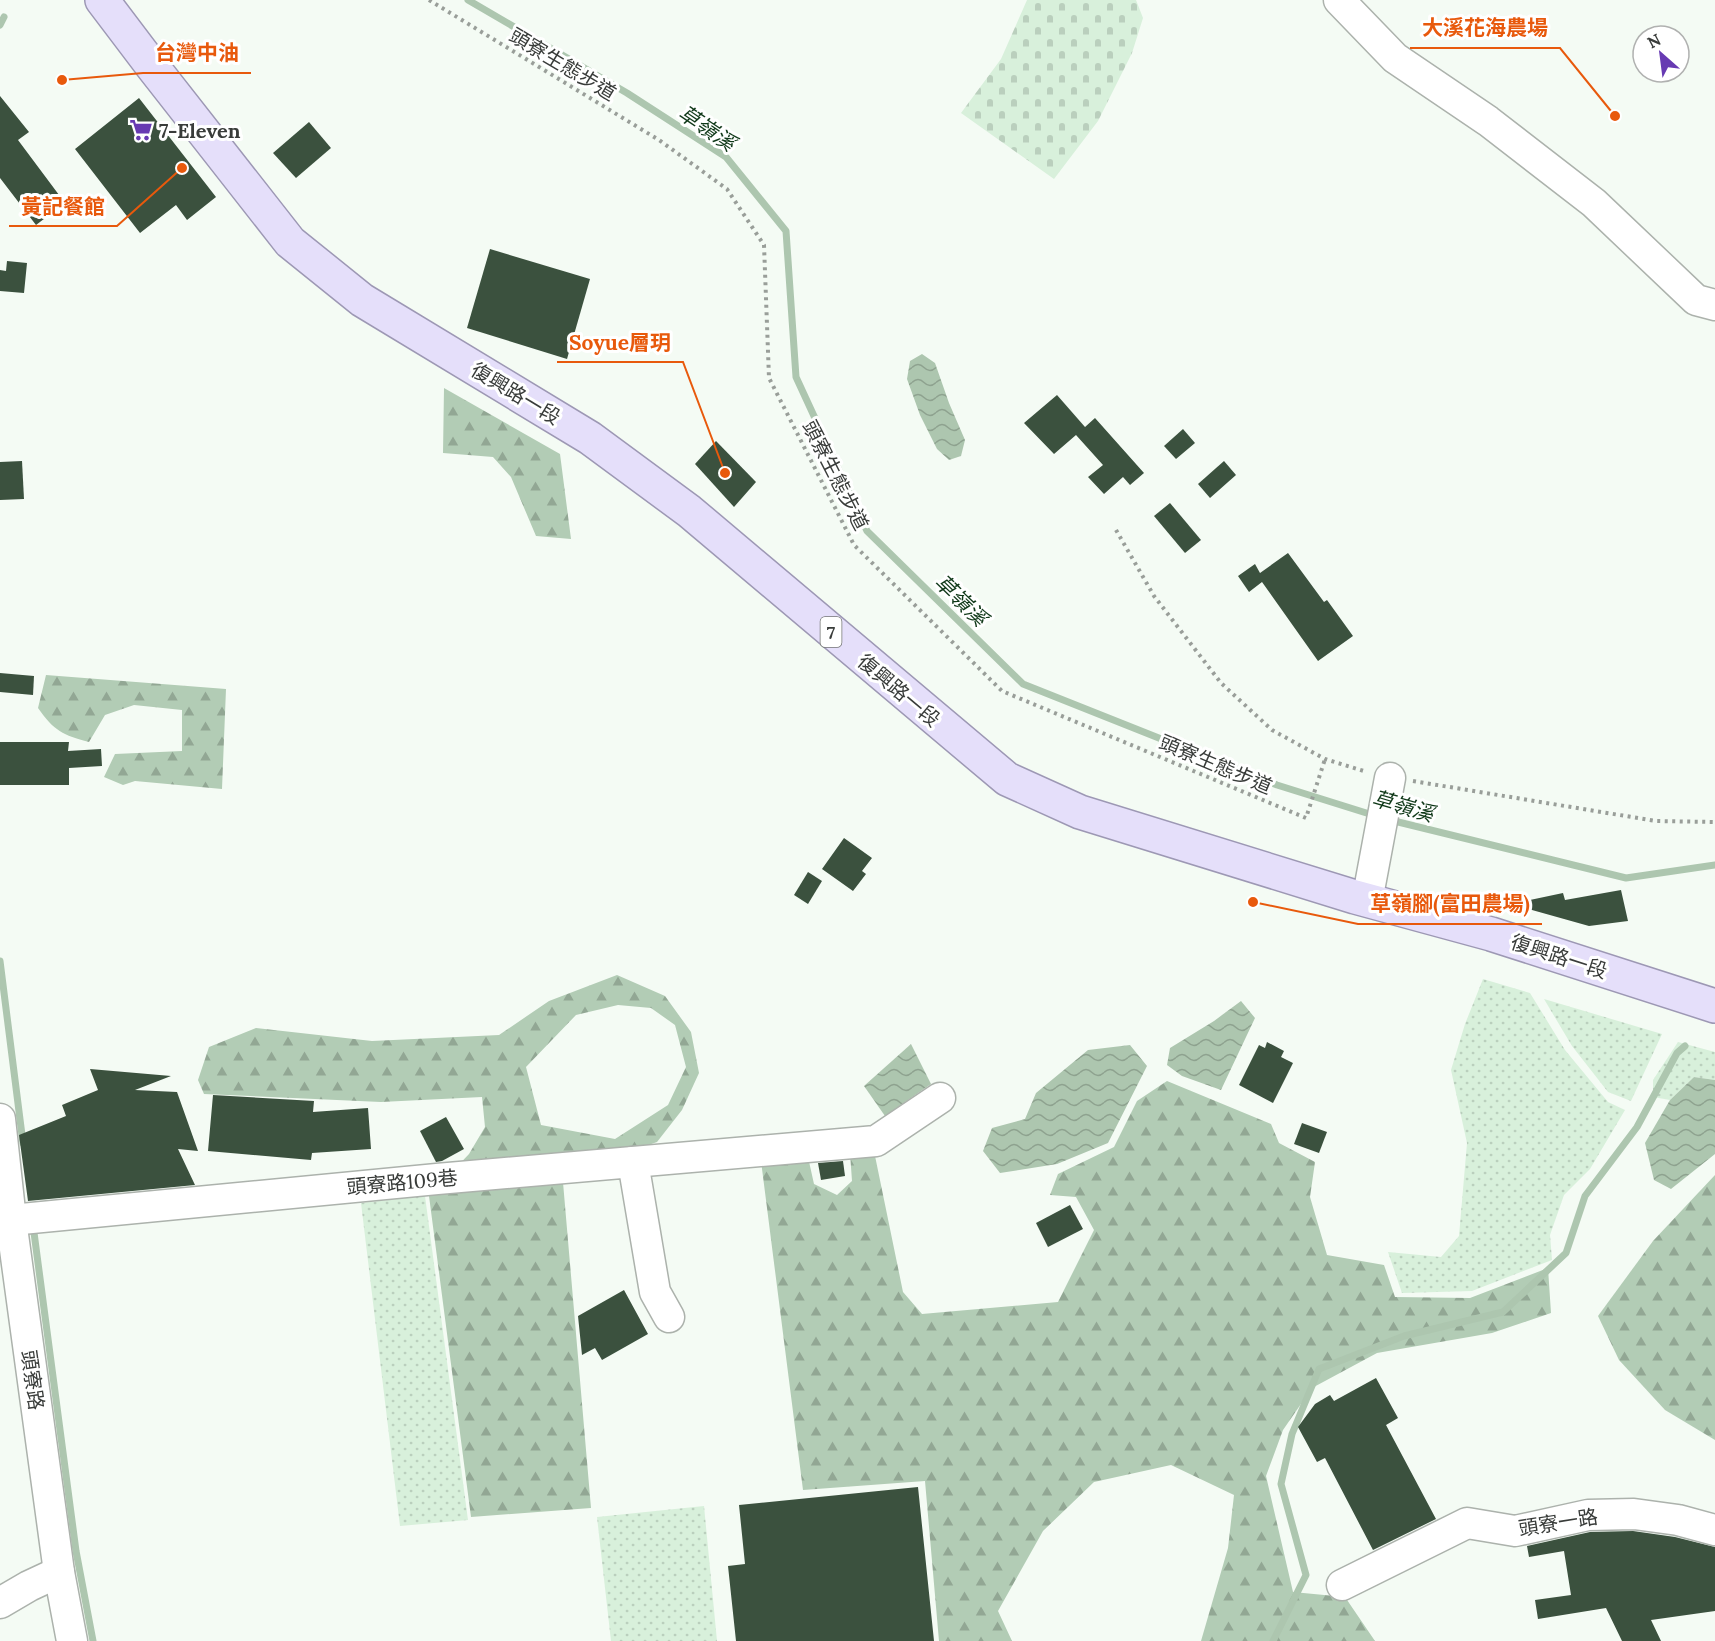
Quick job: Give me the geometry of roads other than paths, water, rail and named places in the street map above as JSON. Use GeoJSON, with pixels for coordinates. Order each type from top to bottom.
{"type":"FeatureCollection","features":[{"type":"Feature","properties":{"kind":"main road","name":"復興路一段"},"geometry":{"type":"LineString","coordinates":[[102,0],[290,242],[362,300],[590,438],[689,511],[1007,779],[1080,812],[1367,900],[1491,934],[1715,1006]]}},
{"type":"Feature","properties":{"kind":"street"},"geometry":{"type":"LineString","coordinates":[[1339,0],[1395,58],[1488,121],[1594,203],[1696,300],[1715,305]]}},
{"type":"Feature","properties":{"kind":"street"},"geometry":{"type":"LineString","coordinates":[[1367,900],[1390,778]]}},
{"type":"Feature","properties":{"kind":"street","name":"頭寮路109巷"},"geometry":{"type":"LineString","coordinates":[[11,1220],[425,1180],[876,1141],[940,1098]]}},
{"type":"Feature","properties":{"kind":"street","name":"頭寮路"},"geometry":{"type":"LineString","coordinates":[[0,1119],[11,1220],[59,1572],[72,1641]]}},
{"type":"Feature","properties":{"kind":"street"},"geometry":{"type":"LineString","coordinates":[[633,1162],[656,1292],[669,1317]]}},
{"type":"Feature","properties":{"kind":"street","name":"頭寮一路"},"geometry":{"type":"LineString","coordinates":[[1342,1585],[1467,1523],[1515,1532],[1588,1515],[1634,1514],[1678,1520],[1715,1530]]}},
{"type":"Feature","properties":{"kind":"street"},"geometry":{"type":"LineString","coordinates":[[0,1603],[59,1572]]}},
{"type":"Feature","properties":{"kind":"water"},"geometry":{"type":"Polygon","coordinates":[[[922,354],[935,363],[965,440],[961,456],[949,460],[937,449],[920,415],[907,379],[910,361],[922,354]]]}},
{"type":"Feature","properties":{"kind":"water"},"geometry":{"type":"Polygon","coordinates":[[[1241,1001],[1255,1018],[1221,1090],[1182,1076],[1167,1065],[1170,1048],[1241,1001]]]}},
{"type":"Feature","properties":{"kind":"water"},"geometry":{"type":"Polygon","coordinates":[[[911,1044],[931,1084],[885,1116],[864,1086],[911,1044]]]}},
{"type":"Feature","properties":{"kind":"water"},"geometry":{"type":"Polygon","coordinates":[[[1130,1045],[1147,1066],[1108,1143],[1057,1164],[1000,1173],[983,1151],[992,1128],[1025,1119],[1036,1093],[1088,1050],[1130,1045]]]}},
{"type":"Feature","properties":{"kind":"water"},"geometry":{"type":"Polygon","coordinates":[[[1694,1077],[1715,1080],[1715,1154],[1671,1189],[1654,1180],[1645,1143],[1670,1100],[1694,1077]]]}},
{"type":"Feature","properties":{"kind":"waterway","name":"草嶺溪"},"geometry":{"type":"LineString","coordinates":[[468,0],[627,93],[726,157],[786,231],[796,377],[867,531],[1023,684],[1277,785],[1376,816]]}},
{"type":"Feature","properties":{"kind":"waterway"},"geometry":{"type":"LineString","coordinates":[[0,25],[4,17]]}},
{"type":"Feature","properties":{"kind":"waterway","name":"草嶺溪"},"geometry":{"type":"LineString","coordinates":[[1390,820],[1626,878],[1715,865]]}},
{"type":"Feature","properties":{"kind":"waterway"},"geometry":{"type":"LineString","coordinates":[[0,961],[23,1143]]}},
{"type":"Feature","properties":{"kind":"waterway"},"geometry":{"type":"LineString","coordinates":[[1273,1641],[1306,1575],[1281,1484],[1292,1434],[1319,1369],[1404,1336],[1503,1312],[1566,1253],[1585,1196],[1637,1127],[1677,1053],[1685,1046]]}},
{"type":"Feature","properties":{"kind":"waterway"},"geometry":{"type":"LineString","coordinates":[[33,1225],[76,1551],[93,1641]]}},
{"type":"Feature","properties":{"kind":"place","name":"台灣中油"},"geometry":{"type":"Point","coordinates":[62,80]}},
{"type":"Feature","properties":{"kind":"place","name":"大溪花海農場"},"geometry":{"type":"Point","coordinates":[1615,116]}},
{"type":"Feature","properties":{"kind":"place","name":"7-Eleven"},"geometry":{"type":"Point","coordinates":[141,130]}},
{"type":"Feature","properties":{"kind":"place","name":"黃記餐館"},"geometry":{"type":"Point","coordinates":[182,168]}},
{"type":"Feature","properties":{"kind":"place","name":"Soyue層玥"},"geometry":{"type":"Point","coordinates":[725,473]}},
{"type":"Feature","properties":{"kind":"place","name":"草嶺腳(富田農場)"},"geometry":{"type":"Point","coordinates":[1253,902]}}]}
